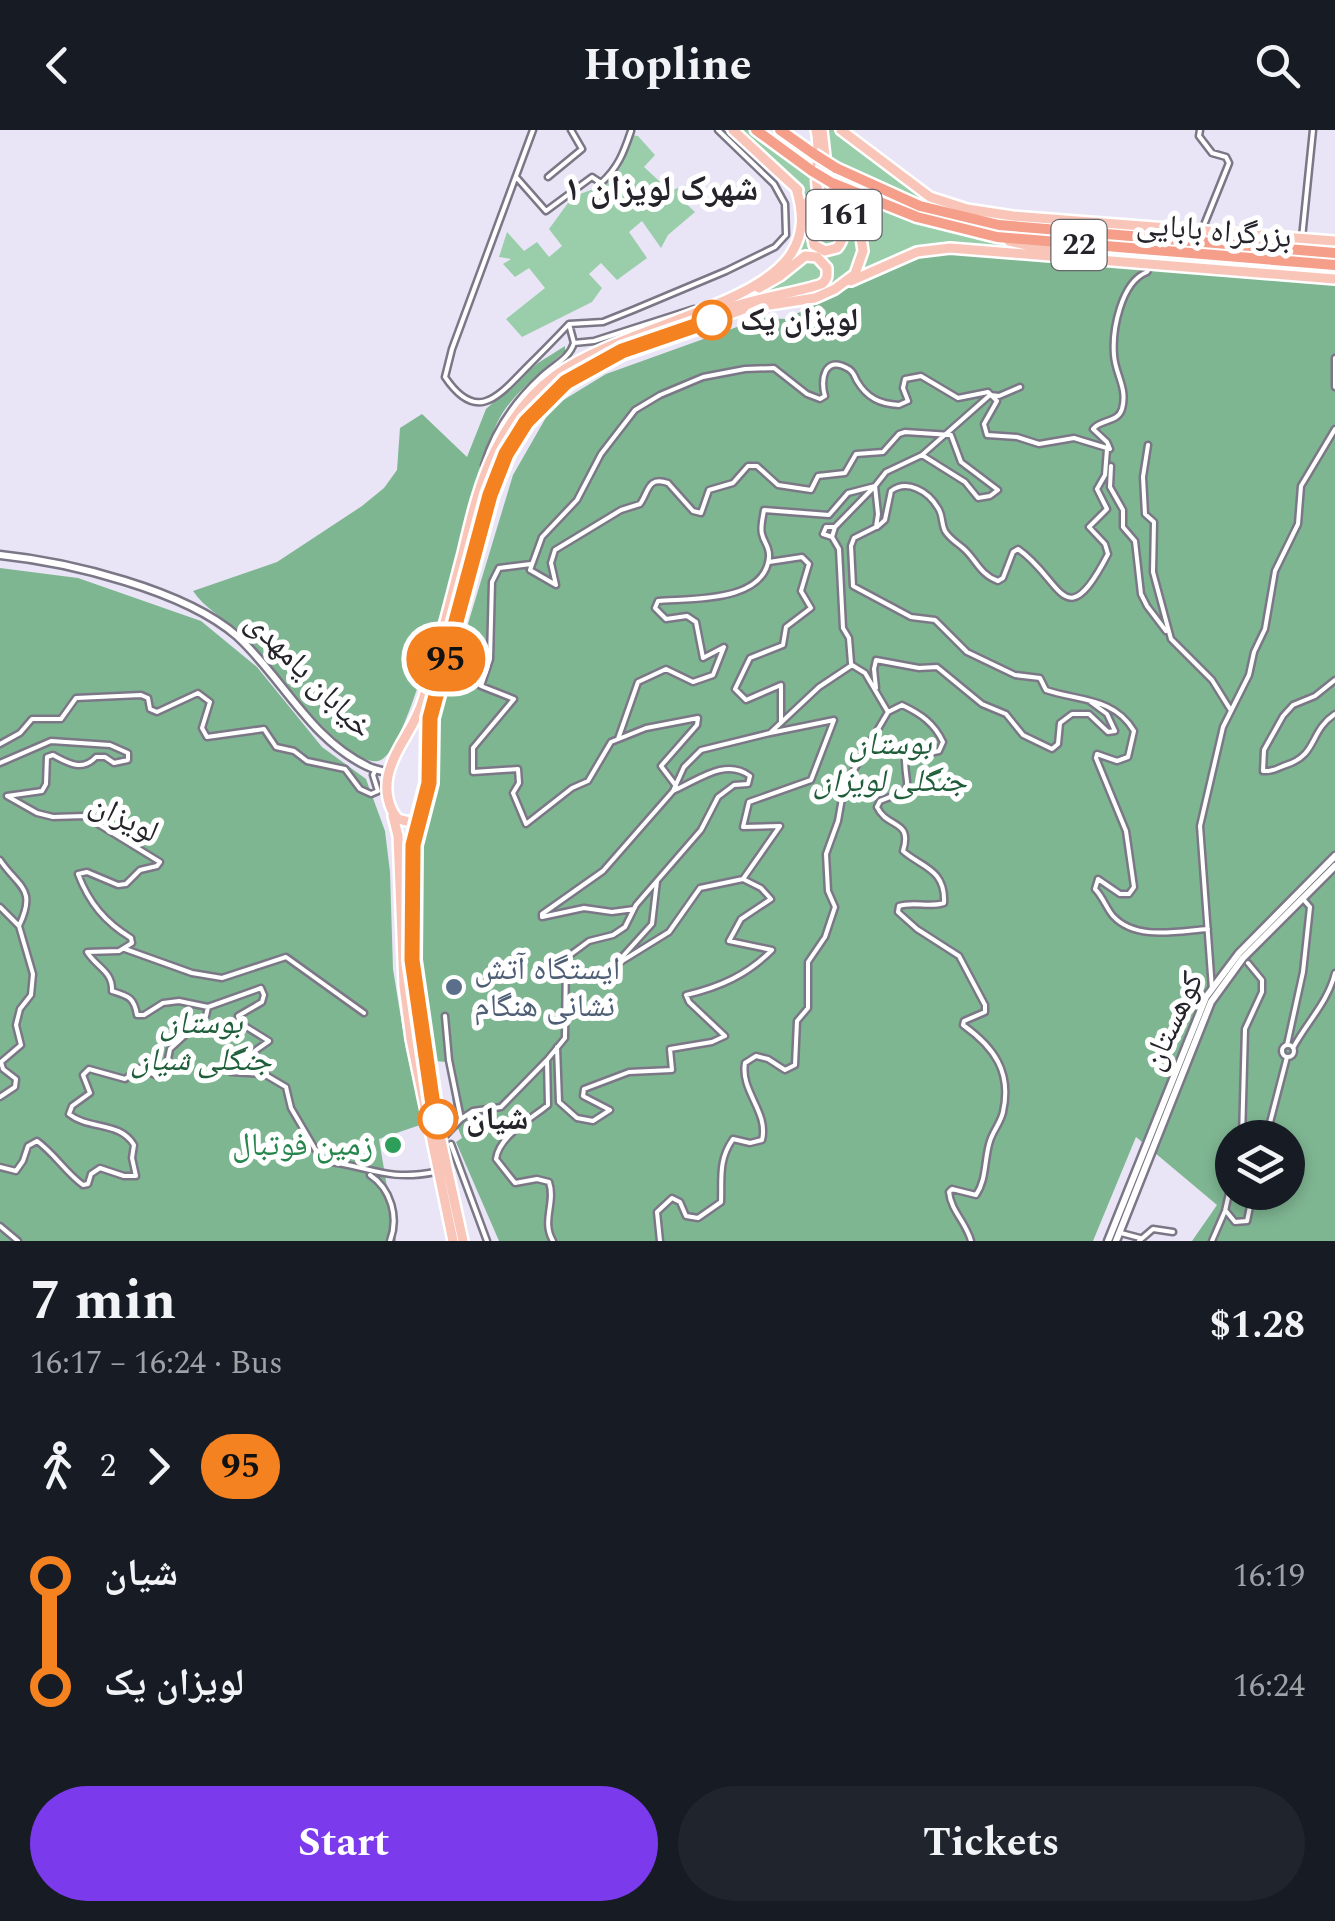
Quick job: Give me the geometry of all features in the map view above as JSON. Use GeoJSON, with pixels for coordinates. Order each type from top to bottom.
{"type":"FeatureCollection","features":[{"type":"Feature","properties":{"kind":"highway","name":"بزرگراه بابایی"},"geometry":{"type":"LineString","coordinates":[[756,130],[832,183],[917,217],[997,237],[1335,265]]}},
{"type":"Feature","properties":{"kind":"highway","name":"بزرگراه بابایی"},"geometry":{"type":"LineString","coordinates":[[780,130],[836,168],[920,206],[962,218],[1039,230],[1335,253]]}},
{"type":"Feature","properties":{"kind":"main road"},"geometry":{"type":"LineString","coordinates":[[733,130],[796,188],[807,205],[814,245],[825,251],[837,248],[843,230],[820,197],[819,130]]}},
{"type":"Feature","properties":{"kind":"main road","name":"161"},"geometry":{"type":"LineString","coordinates":[[819,130],[830,200],[855,228],[863,251],[854,274],[835,289]]}},
{"type":"Feature","properties":{"kind":"main road"},"geometry":{"type":"LineString","coordinates":[[841,130],[921,192],[1039,230]]}},
{"type":"Feature","properties":{"kind":"main road","name":"161"},"geometry":{"type":"LineString","coordinates":[[393,758],[412,730],[424,698],[477,496],[506,431],[543,385],[594,352],[748,290],[780,267],[796,244],[802,216],[796,188]]}},
{"type":"Feature","properties":{"kind":"main road"},"geometry":{"type":"LineString","coordinates":[[968,209],[1013,216],[1335,241]]}},
{"type":"Feature","properties":{"kind":"main road"},"geometry":{"type":"LineString","coordinates":[[997,237],[1030,248],[1106,261]]}},
{"type":"Feature","properties":{"kind":"main road"},"geometry":{"type":"LineString","coordinates":[[462,1241],[447,1146],[436,1116],[412,960],[415,835],[429,783],[434,702],[490,495],[515,438],[550,394],[582,371],[622,351],[744,309],[814,298],[900,258],[931,250],[1335,279]]}},
{"type":"Feature","properties":{"kind":"main road"},"geometry":{"type":"LineString","coordinates":[[694,326],[726,308],[756,298],[818,286],[826,278],[827,268],[818,257],[805,256],[773,281],[748,290]]}},
{"type":"Feature","properties":{"kind":"main road","name":"خیابان یامهدی"},"geometry":{"type":"LineString","coordinates":[[0,555],[50,560],[182,602],[220,622],[257,657],[309,720],[363,764],[389,773]]}},
{"type":"Feature","properties":{"kind":"main road"},"geometry":{"type":"LineString","coordinates":[[363,764],[383,765],[393,758]]}},
{"type":"Feature","properties":{"kind":"main road"},"geometry":{"type":"LineString","coordinates":[[393,758],[387,793],[398,836],[404,986],[411,1039],[453,1241]]}},
{"type":"Feature","properties":{"kind":"main road"},"geometry":{"type":"LineString","coordinates":[[393,814],[410,822],[420,811]]}},
{"type":"Feature","properties":{"kind":"main road"},"geometry":{"type":"LineString","coordinates":[[398,836],[408,830],[415,835]]}},
{"type":"Feature","properties":{"kind":"main road","name":"کوهستان"},"geometry":{"type":"LineString","coordinates":[[1119,1237],[1193,1024],[1212,988],[1239,953],[1335,856]]}},
{"type":"Feature","properties":{"kind":"main road","name":"کوهستان"},"geometry":{"type":"LineString","coordinates":[[1108,1241],[1211,1002],[1243,958],[1335,866]]}},
{"type":"Feature","properties":{"kind":"street"},"geometry":{"type":"LineString","coordinates":[[533,130],[452,349],[446,377],[458,396],[473,402],[491,401],[568,324],[603,322],[634,310],[726,272],[775,247],[786,235],[785,204],[774,184],[718,130]]}},
{"type":"Feature","properties":{"kind":"street"},"geometry":{"type":"LineString","coordinates":[[548,177],[582,149],[571,130]]}},
{"type":"Feature","properties":{"kind":"street"},"geometry":{"type":"LineString","coordinates":[[517,178],[546,211],[592,178],[600,183],[612,174],[632,130]]}},
{"type":"Feature","properties":{"kind":"street"},"geometry":{"type":"LineString","coordinates":[[1200,130],[1199,136],[1212,153],[1226,158],[1228,163],[1202,230]]}},
{"type":"Feature","properties":{"kind":"street"},"geometry":{"type":"LineString","coordinates":[[1302,238],[1314,130]]}},
{"type":"Feature","properties":{"kind":"street"},"geometry":{"type":"LineString","coordinates":[[1150,265],[1146,272],[1136,276],[1119,305],[1114,358],[1123,382],[1122,412],[1097,423],[1093,429],[1110,446],[1105,475],[1097,489],[1107,508],[1089,528],[1105,544],[1108,554],[1089,590],[1072,597],[1059,594],[1018,550],[1013,552],[1003,578],[989,578],[948,535],[938,508],[914,486],[900,485],[891,491],[882,526],[854,538],[853,586],[910,617],[935,620],[967,652],[1016,675],[1040,678],[1046,690],[1070,698],[1094,699],[1117,712],[1134,731],[1128,757],[1117,761],[1101,753],[1096,758],[1126,831],[1134,888],[1129,894],[1120,894],[1098,879],[1095,888],[1117,920],[1136,930],[1208,929]]}},
{"type":"Feature","properties":{"kind":"street"},"geometry":{"type":"LineString","coordinates":[[574,343],[706,306]]}},
{"type":"Feature","properties":{"kind":"street"},"geometry":{"type":"LineString","coordinates":[[477,496],[486,460],[508,416],[542,375],[571,352],[574,343],[568,324]]}},
{"type":"Feature","properties":{"kind":"street"},"geometry":{"type":"LineString","coordinates":[[1335,358],[1335,387]]}},
{"type":"Feature","properties":{"kind":"street"},"geometry":{"type":"LineString","coordinates":[[922,455],[965,482],[978,498],[998,490],[961,462],[950,435],[899,434],[882,452],[854,456],[846,473],[818,476],[811,490],[785,487],[757,466],[748,466],[733,483],[708,490],[700,514],[668,483],[655,482],[645,490],[640,504],[621,510],[555,550],[551,563],[556,586],[530,570],[542,536],[577,500],[601,454],[629,417],[660,395],[692,380],[746,369],[774,368],[820,399],[825,396],[823,373],[842,366],[851,370],[872,398],[883,403],[907,404],[903,383],[914,376],[927,378],[958,398],[984,390],[990,394],[997,401],[984,424],[987,435],[1017,437],[1039,444],[1074,438],[1107,449]]}},
{"type":"Feature","properties":{"kind":"street"},"geometry":{"type":"LineString","coordinates":[[990,394],[998,396],[1020,387]]}},
{"type":"Feature","properties":{"kind":"street"},"geometry":{"type":"LineString","coordinates":[[832,538],[835,527],[886,472],[922,455],[990,394]]}},
{"type":"Feature","properties":{"kind":"street"},"geometry":{"type":"LineString","coordinates":[[1212,988],[1200,826],[1230,710],[1249,675],[1265,629],[1275,571],[1298,524],[1300,486],[1335,429]]}},
{"type":"Feature","properties":{"kind":"street"},"geometry":{"type":"LineString","coordinates":[[1148,445],[1143,477],[1145,514],[1154,522],[1152,572],[1169,634]]}},
{"type":"Feature","properties":{"kind":"street"},"geometry":{"type":"LineString","coordinates":[[1111,466],[1110,487],[1122,510],[1123,526],[1134,537],[1141,594],[1175,645],[1212,680],[1230,710]]}},
{"type":"Feature","properties":{"kind":"street"},"geometry":{"type":"LineString","coordinates":[[875,486],[876,527]]}},
{"type":"Feature","properties":{"kind":"street"},"geometry":{"type":"LineString","coordinates":[[618,739],[638,682],[666,669],[693,682],[713,675],[724,648],[702,658],[696,622],[687,616],[666,619],[656,608],[658,601],[732,595],[754,582],[769,562],[769,549],[761,532],[764,510],[829,515],[848,493],[875,486]]}},
{"type":"Feature","properties":{"kind":"street"},"geometry":{"type":"LineString","coordinates":[[835,527],[823,530],[839,549],[844,628],[852,665],[864,673],[888,712]]}},
{"type":"Feature","properties":{"kind":"street"},"geometry":{"type":"LineString","coordinates":[[769,562],[802,556],[809,564],[801,591],[810,608],[786,627],[783,644],[750,658],[734,689],[746,700],[780,686],[782,722]]}},
{"type":"Feature","properties":{"kind":"street"},"geometry":{"type":"LineString","coordinates":[[531,564],[499,568],[492,582],[490,659],[481,686],[514,698],[474,748],[473,772],[518,769],[519,784],[513,793],[526,824],[572,788],[588,781],[612,742],[646,728],[698,718],[697,725],[661,766],[674,789]]}},
{"type":"Feature","properties":{"kind":"street"},"geometry":{"type":"LineString","coordinates":[[877,692],[876,660],[919,668],[937,667],[982,704],[1006,714],[1023,736],[1052,749],[1058,744],[1060,722],[1072,714],[1089,714],[1108,732],[1114,731],[1107,714],[1086,698]]}},
{"type":"Feature","properties":{"kind":"street"},"geometry":{"type":"LineString","coordinates":[[770,733],[819,687],[852,665]]}},
{"type":"Feature","properties":{"kind":"street"},"geometry":{"type":"LineString","coordinates":[[1335,680],[1315,696],[1293,705],[1283,716],[1266,746],[1263,771],[1301,760],[1319,729],[1335,714]]}},
{"type":"Feature","properties":{"kind":"street"},"geometry":{"type":"LineString","coordinates":[[0,744],[20,733],[32,719],[61,718],[76,698],[141,695],[148,698],[150,709],[157,712],[198,694],[210,702],[202,728],[206,737],[264,729],[272,745],[294,751],[307,760],[345,769],[360,790],[371,794],[378,791],[373,775],[376,769]]}},
{"type":"Feature","properties":{"kind":"street"},"geometry":{"type":"LineString","coordinates":[[660,1241],[657,1212],[672,1198],[680,1202],[686,1216],[698,1218],[711,1210],[721,1202],[718,1183],[726,1148],[733,1139],[750,1144],[762,1140],[765,1128],[742,1079],[745,1063],[756,1056],[768,1058],[784,1070],[796,1065],[798,1021],[808,1008],[808,962],[825,938],[835,907],[828,890],[826,854],[838,821],[844,787],[888,712],[902,706],[922,715],[943,742],[939,750],[905,758],[910,785],[880,801],[877,808],[903,828],[907,836],[903,851],[931,868],[944,893],[944,903],[906,904],[898,912],[966,963],[985,1012],[962,1025],[986,1041],[1005,1075],[1004,1112],[991,1138],[983,1184],[976,1194],[952,1189],[949,1192],[950,1205],[963,1222],[970,1241]]}},
{"type":"Feature","properties":{"kind":"street"},"geometry":{"type":"LineString","coordinates":[[634,908],[612,912],[584,908],[542,917],[603,871],[674,789],[684,768],[701,750],[834,720],[810,780],[749,802],[743,827],[780,826],[743,878],[700,888],[668,932],[614,966],[652,924],[657,881]]}},
{"type":"Feature","properties":{"kind":"street","name":"لویزان"},"geometry":{"type":"LineString","coordinates":[[0,763],[51,741],[110,745],[128,753],[128,760],[122,763],[96,757],[84,765],[72,766],[47,757],[42,791],[8,796],[37,813],[85,816],[158,860],[158,866],[140,870],[126,884],[118,885],[87,872],[78,874],[94,908],[131,938],[126,949]]}},
{"type":"Feature","properties":{"kind":"street"},"geometry":{"type":"LineString","coordinates":[[488,1241],[443,1138],[452,1125],[473,1111],[501,1107],[547,1060],[565,1038],[566,958],[589,941],[613,935],[624,927],[634,908],[700,830],[718,797],[734,786],[748,784],[750,776],[744,771],[716,769],[674,789]]}},
{"type":"Feature","properties":{"kind":"street"},"geometry":{"type":"LineString","coordinates":[[0,860],[25,887],[19,926]]}},
{"type":"Feature","properties":{"kind":"street"},"geometry":{"type":"LineString","coordinates":[[557,1048],[559,1102],[576,1118],[593,1121],[610,1110],[583,1096],[584,1089],[629,1072],[672,1070],[670,1049],[725,1036],[686,996],[753,970],[772,950],[729,941],[741,920],[771,899],[743,878]]}},
{"type":"Feature","properties":{"kind":"street"},"geometry":{"type":"LineString","coordinates":[[1271,1120],[1288,1057],[1293,1055],[1290,1047],[1310,906],[1302,898]]}},
{"type":"Feature","properties":{"kind":"street"},"geometry":{"type":"LineString","coordinates":[[0,907],[19,926],[33,974],[33,988],[18,1015],[16,1029],[21,1046],[1,1062],[2,1069],[16,1080],[16,1088],[0,1097]]}},
{"type":"Feature","properties":{"kind":"street"},"geometry":{"type":"LineString","coordinates":[[364,1013],[286,957],[222,978],[192,973],[126,949],[87,952],[106,972],[112,991],[127,994],[135,1001],[137,1015],[178,1001],[208,1006],[260,988],[262,1002],[238,1016],[240,1022],[269,1041],[232,1067],[231,1072],[264,1074],[286,1087],[290,1108],[322,1162],[412,1176],[440,1171]]}},
{"type":"Feature","properties":{"kind":"street"},"geometry":{"type":"LineString","coordinates":[[1242,1120],[1245,1029],[1262,992],[1262,980],[1248,962]]}},
{"type":"Feature","properties":{"kind":"street"},"geometry":{"type":"LineString","coordinates":[[1288,1057],[1282,1051],[1290,1047],[1326,1001],[1335,973]]}},
{"type":"Feature","properties":{"kind":"street"},"geometry":{"type":"LineString","coordinates":[[0,1167],[16,1171],[28,1146],[37,1141],[63,1163],[66,1173],[83,1185],[100,1168],[136,1176],[130,1138],[112,1128],[81,1122],[69,1114],[72,1106],[90,1093],[83,1074],[89,1070],[126,1079],[140,1068],[155,1075],[166,1074],[170,1048],[206,1016],[208,1006]]}},
{"type":"Feature","properties":{"kind":"street"},"geometry":{"type":"LineString","coordinates":[[446,1016],[449,1060],[461,1119]]}},
{"type":"Feature","properties":{"kind":"street"},"geometry":{"type":"LineString","coordinates":[[547,1060],[548,1105],[505,1140],[496,1159],[515,1183],[550,1182],[546,1228],[553,1241]]}},
{"type":"Feature","properties":{"kind":"street"},"geometry":{"type":"LineString","coordinates":[[436,1116],[452,1125]]}},
{"type":"Feature","properties":{"kind":"street"},"geometry":{"type":"LineString","coordinates":[[366,1171],[387,1190],[394,1230],[390,1241]]}},
{"type":"Feature","properties":{"kind":"street"},"geometry":{"type":"LineString","coordinates":[[1212,1241],[1225,1211],[1235,1222],[1247,1221],[1249,1210]]}},
{"type":"Feature","properties":{"kind":"street"},"geometry":{"type":"LineString","coordinates":[[0,1226],[18,1241]]}},
{"type":"Feature","properties":{"kind":"street"},"geometry":{"type":"LineString","coordinates":[[1119,1237],[1139,1240],[1153,1229],[1173,1232]]}},
{"type":"Feature","properties":{"kind":"green space"},"geometry":{"type":"Polygon","coordinates":[[[736,130],[748,130],[817,179],[820,195],[842,238],[832,248],[817,245],[801,190],[736,130]]]}},
{"type":"Feature","properties":{"kind":"green space"},"geometry":{"type":"Polygon","coordinates":[[[824,130],[838,130],[914,190],[981,216],[933,206],[829,160],[824,130]]]}},
{"type":"Feature","properties":{"kind":"green space"},"geometry":{"type":"Polygon","coordinates":[[[631,135],[638,136],[655,155],[644,167],[670,191],[691,183],[680,198],[695,212],[668,235],[661,248],[642,221],[629,232],[647,258],[617,280],[601,263],[589,274],[602,288],[592,302],[522,337],[506,319],[545,288],[529,268],[515,277],[503,264],[511,259],[499,257],[507,232],[524,251],[537,242],[549,257],[562,246],[549,229],[568,203],[599,187],[620,168],[631,135]]]}},
{"type":"Feature","properties":{"kind":"green space"},"geometry":{"type":"Polygon","coordinates":[[[820,181],[854,229],[859,244],[858,261],[837,284],[800,296],[748,304],[817,289],[829,277],[816,254],[780,274],[789,262],[805,214],[818,251],[845,241],[825,204],[820,181]]]}},
{"type":"Feature","properties":{"kind":"green space"},"geometry":{"type":"Polygon","coordinates":[[[829,185],[933,226],[1042,251],[859,275],[863,239],[859,228],[835,202],[829,185]]]}},
{"type":"Feature","properties":{"kind":"green space","name":"بوستان جنگلی لویزان"},"geometry":{"type":"Polygon","coordinates":[[[949,251],[1335,283],[1335,1241],[1192,1241],[1215,1208],[1305,1210],[1305,1120],[1215,1120],[1215,1203],[1136,1137],[1093,1241],[499,1241],[456,1142],[462,1138],[455,1121],[448,1062],[432,1061],[417,968],[417,899],[422,836],[434,783],[438,723],[513,475],[552,407],[606,374],[762,318],[786,319],[913,256],[949,251]]]}},
{"type":"Feature","properties":{"kind":"green space"},"geometry":{"type":"Polygon","coordinates":[[[816,258],[826,274],[820,283],[686,320],[621,347],[561,381],[558,377],[633,340],[763,288],[801,263],[816,258]]]}},
{"type":"Feature","properties":{"kind":"green space"},"geometry":{"type":"Polygon","coordinates":[[[565,346],[565,351],[519,393],[497,423],[410,708],[395,743],[381,760],[367,760],[328,732],[238,631],[193,591],[277,562],[362,506],[384,488],[397,470],[400,428],[422,414],[467,457],[486,409],[538,363],[565,346]]]}},
{"type":"Feature","properties":{"kind":"green space","name":"بوستان جنگلی شیان"},"geometry":{"type":"Polygon","coordinates":[[[0,568],[78,578],[201,621],[257,667],[322,747],[366,779],[385,831],[393,969],[423,1124],[379,1139],[396,1241],[0,1241],[0,568]]]}},
{"type":"Feature","properties":{"kind":"bus line","name":"95"},"geometry":{"type":"LineString","coordinates":[[438,1119],[414,984],[413,845],[429,783],[430,718],[490,495],[515,438],[550,394],[582,371],[622,351],[712,320]]}},
{"type":"Feature","properties":{"kind":"place","name":"لویزان یک"},"geometry":{"type":"Point","coordinates":[712,320]}},
{"type":"Feature","properties":{"kind":"place","name":"ایستگاه آتش نشانی هنگام"},"geometry":{"type":"Point","coordinates":[454,987]}},
{"type":"Feature","properties":{"kind":"place","name":"شیان"},"geometry":{"type":"Point","coordinates":[438,1119]}},
{"type":"Feature","properties":{"kind":"place","name":"زمین فوتبال"},"geometry":{"type":"Point","coordinates":[393,1145]}},
{"type":"Feature","properties":{"kind":"district","name":"شهرک لویزان ۱"},"geometry":{"type":"Point","coordinates":[661,189]}}]}
